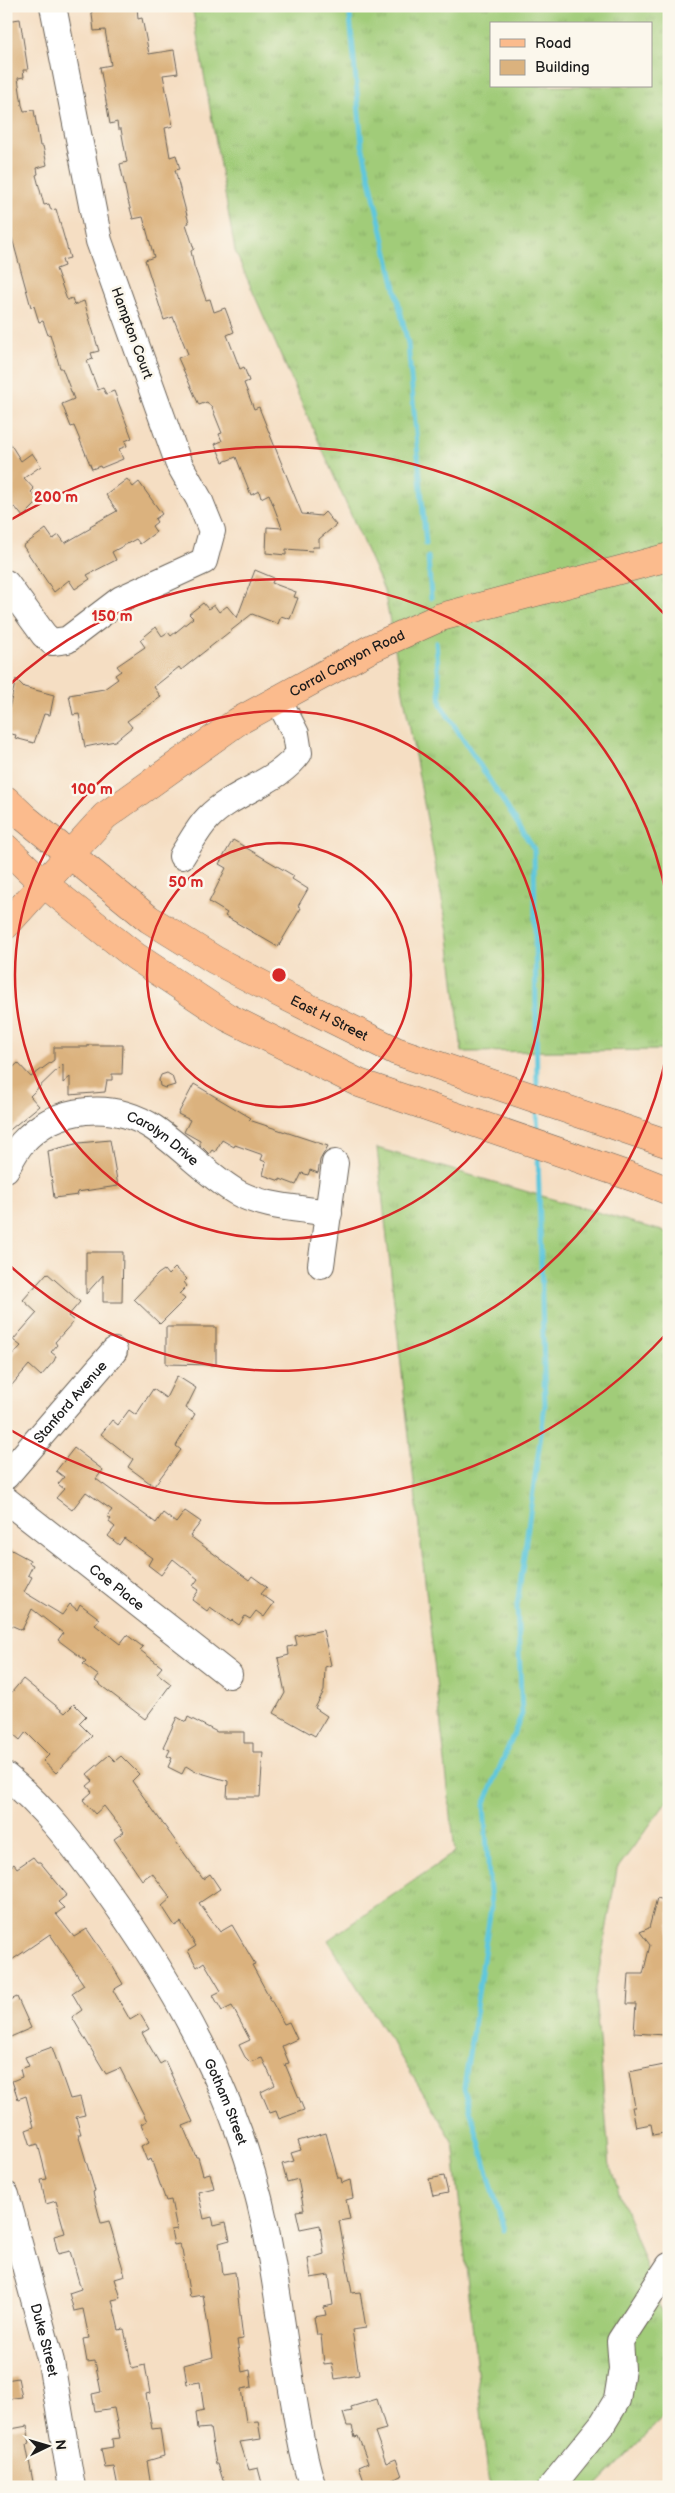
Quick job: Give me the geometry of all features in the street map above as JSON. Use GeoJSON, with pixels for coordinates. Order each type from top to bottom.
{"type":"FeatureCollection","features":[{"type":"Feature","properties":{"kind":"main road","name":"Corral Canyon Road"},"geometry":{"type":"LineString","coordinates":[[6,925],[105,816],[237,722],[370,649],[441,617],[669,557]]}},
{"type":"Feature","properties":{"kind":"main road","name":"East H Street"},"geometry":{"type":"LineString","coordinates":[[6,800],[69,856],[149,919],[215,960],[396,1051],[669,1144]]}},
{"type":"Feature","properties":{"kind":"main road"},"geometry":{"type":"LineString","coordinates":[[6,848],[44,884],[135,956],[227,1017],[359,1083],[669,1191]]}},
{"type":"Feature","properties":{"kind":"street","name":"Hampton Court"},"geometry":{"type":"LineString","coordinates":[[6,583],[52,642],[68,640],[121,599],[204,561],[212,531],[199,498],[178,462],[99,241],[53,6]]}},
{"type":"Feature","properties":{"kind":"street"},"geometry":{"type":"LineString","coordinates":[[182,856],[207,818],[235,797],[291,764],[299,753],[296,734],[278,700]]}},
{"type":"Feature","properties":{"kind":"street","name":"Carolyn Drive"},"geometry":{"type":"LineString","coordinates":[[6,1169],[21,1144],[45,1124],[73,1113],[89,1110],[117,1112],[130,1116],[156,1129],[236,1192],[266,1203],[328,1213]]}},
{"type":"Feature","properties":{"kind":"street"},"geometry":{"type":"LineString","coordinates":[[321,1264],[335,1163]]}},
{"type":"Feature","properties":{"kind":"street","name":"Stanford Avenue"},"geometry":{"type":"LineString","coordinates":[[6,1476],[114,1351]]}},
{"type":"Feature","properties":{"kind":"street","name":"Coe Place"},"geometry":{"type":"LineString","coordinates":[[6,1500],[229,1675]]}},
{"type":"Feature","properties":{"kind":"street","name":"Gotham Street"},"geometry":{"type":"LineString","coordinates":[[6,1776],[27,1793],[61,1829],[137,1931],[204,2046],[228,2101],[264,2224],[301,2442],[313,2487]]}},
{"type":"Feature","properties":{"kind":"street","name":"Duke Street"},"geometry":{"type":"LineString","coordinates":[[6,2195],[51,2362],[72,2487]]}},
{"type":"Feature","properties":{"kind":"street"},"geometry":{"type":"LineString","coordinates":[[551,2487],[603,2423],[617,2400],[622,2369],[620,2341],[669,2266]]}},
{"type":"Feature","properties":{"kind":"green space"},"geometry":{"type":"Polygon","coordinates":[[[192,6],[669,6],[669,1050],[462,1052],[449,937],[384,590],[235,251],[192,6]]]}},
{"type":"Feature","properties":{"kind":"green space"},"geometry":{"type":"Polygon","coordinates":[[[377,1148],[669,1233],[669,1799],[617,1869],[595,1994],[610,2167],[669,2330],[669,2411],[595,2487],[489,2487],[453,2141],[328,1940],[455,1852],[377,1148]]]}},
{"type":"Feature","properties":{"kind":"building"},"geometry":{"type":"Polygon","coordinates":[[[91,6],[137,6],[138,19],[142,18],[149,54],[174,50],[178,73],[163,75],[173,126],[165,128],[170,157],[176,155],[180,169],[175,170],[189,223],[186,224],[194,249],[191,251],[194,266],[206,300],[210,299],[214,312],[225,308],[234,332],[227,335],[240,369],[244,367],[249,381],[244,383],[254,409],[259,407],[302,514],[321,516],[325,512],[336,525],[319,539],[319,547],[313,547],[312,551],[286,549],[286,555],[266,553],[267,527],[282,528],[269,494],[261,498],[259,491],[251,495],[236,457],[223,462],[215,444],[222,441],[219,434],[222,433],[212,408],[207,402],[199,405],[178,358],[188,354],[173,317],[164,320],[145,260],[154,257],[143,217],[133,219],[127,197],[120,164],[127,162],[121,129],[118,129],[117,122],[110,124],[100,67],[111,65],[105,30],[94,31],[91,6]]]}},
{"type":"Feature","properties":{"kind":"building"},"geometry":{"type":"Polygon","coordinates":[[[20,19],[28,70],[23,70],[24,77],[18,78],[22,105],[24,111],[34,110],[40,146],[43,146],[47,165],[37,168],[38,174],[36,175],[44,205],[49,204],[51,210],[56,209],[70,258],[62,260],[64,266],[56,269],[67,300],[72,298],[74,305],[84,301],[99,351],[91,353],[93,359],[87,361],[98,390],[103,388],[106,394],[114,391],[132,438],[125,441],[127,446],[119,449],[123,459],[101,468],[100,466],[92,469],[74,426],[71,427],[62,404],[74,399],[62,368],[60,368],[50,334],[48,335],[43,321],[39,322],[34,306],[31,307],[12,238],[6,240],[6,21],[20,19]]]}},
{"type":"Feature","properties":{"kind":"building"},"geometry":{"type":"Polygon","coordinates":[[[6,437],[21,461],[32,453],[41,466],[24,478],[34,489],[31,492],[39,501],[23,517],[15,507],[6,514],[6,437]]]}},
{"type":"Feature","properties":{"kind":"building"},"geometry":{"type":"Polygon","coordinates":[[[127,479],[133,487],[139,482],[162,514],[155,519],[157,522],[152,526],[156,532],[140,544],[136,539],[112,552],[116,560],[87,575],[90,579],[75,589],[69,580],[54,592],[23,546],[46,529],[53,539],[59,535],[65,543],[91,528],[90,526],[117,511],[106,495],[127,479]]]}},
{"type":"Feature","properties":{"kind":"building"},"geometry":{"type":"Polygon","coordinates":[[[255,570],[274,578],[272,583],[296,592],[294,597],[298,598],[290,619],[281,616],[278,624],[252,614],[181,670],[179,667],[154,687],[161,697],[127,721],[132,727],[115,741],[85,747],[79,714],[73,715],[69,695],[104,689],[118,679],[115,675],[121,671],[117,666],[145,647],[140,640],[156,627],[162,636],[168,632],[171,636],[193,618],[189,614],[203,603],[208,609],[214,605],[219,612],[227,606],[237,618],[255,570]]]}},
{"type":"Feature","properties":{"kind":"building"},"geometry":{"type":"Polygon","coordinates":[[[16,679],[24,687],[54,695],[50,715],[44,714],[34,743],[15,738],[16,735],[6,733],[6,721],[16,679]]]}},
{"type":"Feature","properties":{"kind":"building"},"geometry":{"type":"Polygon","coordinates":[[[233,840],[294,876],[292,879],[308,889],[298,906],[301,908],[278,947],[225,916],[227,913],[209,902],[226,868],[219,864],[233,840]]]}},
{"type":"Feature","properties":{"kind":"building"},"geometry":{"type":"Polygon","coordinates":[[[88,1045],[123,1045],[122,1074],[112,1074],[112,1080],[107,1080],[105,1092],[70,1095],[70,1077],[63,1083],[63,1064],[30,1096],[39,1106],[6,1133],[6,1074],[18,1063],[31,1077],[54,1060],[54,1047],[88,1047],[88,1045]]]}},
{"type":"Feature","properties":{"kind":"building"},"geometry":{"type":"Polygon","coordinates":[[[167,1073],[172,1076],[175,1085],[165,1088],[160,1086],[159,1080],[161,1075],[167,1073]]]}},
{"type":"Feature","properties":{"kind":"building"},"geometry":{"type":"Polygon","coordinates":[[[194,1084],[251,1118],[249,1120],[328,1146],[320,1160],[318,1173],[310,1170],[308,1175],[302,1173],[296,1185],[280,1179],[280,1181],[263,1175],[266,1162],[261,1160],[263,1155],[235,1145],[234,1147],[222,1140],[215,1152],[212,1150],[209,1154],[200,1145],[200,1141],[184,1132],[190,1120],[178,1114],[194,1084]]]}},
{"type":"Feature","properties":{"kind":"building"},"geometry":{"type":"Polygon","coordinates":[[[110,1140],[118,1186],[77,1192],[78,1195],[54,1198],[48,1151],[79,1143],[110,1140]]]}},
{"type":"Feature","properties":{"kind":"building"},"geometry":{"type":"Polygon","coordinates":[[[86,1252],[123,1252],[122,1302],[103,1302],[103,1275],[86,1294],[86,1252]]]}},
{"type":"Feature","properties":{"kind":"building"},"geometry":{"type":"Polygon","coordinates":[[[175,1268],[187,1279],[184,1282],[187,1286],[179,1294],[185,1299],[160,1324],[134,1299],[158,1274],[164,1270],[168,1275],[175,1268]]]}},
{"type":"Feature","properties":{"kind":"building"},"geometry":{"type":"Polygon","coordinates":[[[47,1273],[80,1302],[68,1316],[74,1321],[55,1342],[57,1345],[51,1352],[56,1356],[54,1361],[41,1376],[29,1365],[6,1392],[6,1362],[21,1346],[13,1340],[37,1313],[23,1300],[47,1273]]]}},
{"type":"Feature","properties":{"kind":"building"},"geometry":{"type":"Polygon","coordinates":[[[166,1327],[216,1327],[216,1365],[166,1364],[166,1327]]]}},
{"type":"Feature","properties":{"kind":"building"},"geometry":{"type":"Polygon","coordinates":[[[177,1376],[196,1388],[186,1408],[195,1414],[176,1446],[181,1450],[154,1486],[128,1467],[133,1459],[101,1434],[112,1420],[118,1425],[129,1410],[136,1415],[153,1389],[166,1398],[177,1376]]]}},
{"type":"Feature","properties":{"kind":"building"},"geometry":{"type":"Polygon","coordinates":[[[74,1448],[103,1470],[96,1479],[156,1523],[163,1513],[176,1523],[185,1511],[201,1522],[190,1536],[249,1580],[252,1576],[267,1587],[261,1594],[274,1603],[264,1617],[256,1611],[250,1619],[245,1616],[239,1625],[232,1620],[231,1622],[210,1607],[207,1611],[192,1600],[199,1590],[193,1586],[198,1579],[173,1559],[161,1575],[148,1565],[152,1558],[124,1538],[119,1545],[108,1536],[115,1527],[109,1522],[111,1519],[107,1516],[112,1510],[86,1492],[72,1510],[56,1498],[64,1489],[58,1484],[64,1477],[56,1471],[74,1448]]]}},
{"type":"Feature","properties":{"kind":"building"},"geometry":{"type":"Polygon","coordinates":[[[6,1547],[30,1560],[29,1563],[33,1565],[28,1575],[32,1577],[24,1592],[62,1615],[70,1604],[77,1610],[80,1604],[100,1619],[95,1625],[120,1644],[127,1635],[143,1647],[140,1650],[162,1667],[157,1673],[171,1684],[145,1719],[95,1681],[99,1676],[83,1664],[86,1661],[58,1640],[63,1633],[32,1609],[22,1630],[6,1623],[6,1547]]]}},
{"type":"Feature","properties":{"kind":"building"},"geometry":{"type":"Polygon","coordinates":[[[323,1630],[331,1665],[325,1667],[324,1691],[315,1708],[327,1716],[315,1736],[274,1713],[285,1693],[278,1658],[289,1655],[288,1647],[297,1645],[295,1636],[323,1630]]]}},
{"type":"Feature","properties":{"kind":"building"},"geometry":{"type":"Polygon","coordinates":[[[23,1679],[65,1713],[74,1704],[86,1716],[79,1723],[92,1736],[56,1773],[43,1761],[49,1755],[26,1732],[20,1740],[6,1728],[13,1719],[7,1714],[12,1708],[6,1703],[6,1699],[23,1679]]]}},
{"type":"Feature","properties":{"kind":"building"},"geometry":{"type":"Polygon","coordinates":[[[177,1717],[186,1722],[188,1717],[217,1732],[244,1732],[244,1743],[253,1743],[253,1752],[263,1752],[260,1797],[227,1797],[228,1781],[194,1771],[186,1766],[182,1774],[168,1767],[172,1758],[167,1756],[170,1750],[163,1747],[177,1717]]]}},
{"type":"Feature","properties":{"kind":"building"},"geometry":{"type":"Polygon","coordinates":[[[109,1755],[115,1761],[121,1756],[139,1774],[132,1781],[203,1879],[210,1874],[220,1889],[199,1903],[220,1932],[232,1925],[255,1964],[252,1965],[284,2024],[289,2022],[297,2039],[282,2046],[289,2063],[285,2064],[304,2110],[279,2119],[276,2111],[270,2113],[261,2092],[275,2085],[262,2058],[250,2062],[245,2057],[239,2045],[250,2040],[232,2006],[222,2011],[213,1995],[221,1991],[204,1962],[197,1967],[188,1951],[196,1946],[181,1922],[175,1926],[162,1906],[171,1898],[152,1873],[142,1880],[114,1839],[124,1832],[104,1806],[95,1814],[83,1800],[92,1792],[87,1786],[93,1781],[87,1774],[109,1755]]]}},
{"type":"Feature","properties":{"kind":"building"},"geometry":{"type":"Polygon","coordinates":[[[33,1857],[37,1862],[40,1862],[67,1895],[58,1902],[64,1908],[56,1914],[74,1937],[87,1929],[113,1967],[123,1984],[113,1990],[130,2020],[140,2014],[149,2029],[142,2033],[160,2064],[165,2061],[193,2122],[183,2126],[196,2157],[198,2157],[203,2175],[210,2173],[214,2188],[198,2192],[204,2219],[212,2217],[214,2225],[226,2222],[230,2240],[219,2243],[223,2274],[235,2272],[243,2339],[237,2340],[242,2372],[250,2370],[252,2387],[241,2389],[246,2422],[258,2421],[261,2439],[240,2442],[249,2470],[258,2468],[263,2487],[225,2487],[218,2464],[216,2464],[210,2428],[198,2429],[196,2412],[204,2410],[200,2382],[187,2384],[184,2365],[213,2357],[203,2295],[190,2297],[182,2250],[179,2244],[174,2245],[171,2230],[177,2229],[171,2200],[166,2201],[151,2159],[147,2161],[141,2146],[149,2142],[141,2124],[147,2121],[120,2068],[106,2074],[72,2017],[82,2010],[72,1993],[84,1985],[50,1934],[6,1964],[6,1870],[14,1864],[17,1868],[33,1857]]]}},
{"type":"Feature","properties":{"kind":"building"},"geometry":{"type":"Polygon","coordinates":[[[657,1898],[669,1901],[669,2032],[665,2032],[665,2035],[634,2033],[636,2004],[627,2004],[629,1974],[643,1974],[650,1945],[640,1932],[649,1928],[657,1898]]]}},
{"type":"Feature","properties":{"kind":"building"},"geometry":{"type":"Polygon","coordinates":[[[17,1997],[31,2028],[6,2039],[6,2002],[17,1997]]]}},
{"type":"Feature","properties":{"kind":"building"},"geometry":{"type":"Polygon","coordinates":[[[52,2047],[70,2099],[80,2097],[85,2115],[76,2117],[81,2134],[78,2134],[95,2191],[93,2192],[101,2223],[109,2221],[125,2276],[115,2279],[121,2298],[112,2300],[119,2330],[124,2329],[132,2368],[145,2365],[150,2393],[146,2394],[152,2429],[160,2428],[164,2456],[147,2461],[151,2487],[118,2487],[114,2467],[105,2468],[101,2449],[113,2447],[112,2439],[120,2438],[114,2408],[95,2411],[92,2394],[101,2392],[95,2361],[87,2362],[83,2339],[89,2338],[83,2309],[74,2311],[69,2293],[81,2289],[70,2251],[58,2254],[54,2236],[65,2233],[56,2201],[46,2204],[41,2180],[47,2179],[38,2144],[31,2146],[26,2130],[34,2127],[26,2096],[18,2099],[12,2081],[22,2077],[20,2069],[29,2066],[25,2057],[52,2047]]]}},
{"type":"Feature","properties":{"kind":"building"},"geometry":{"type":"Polygon","coordinates":[[[664,2065],[669,2066],[669,2132],[653,2135],[651,2124],[636,2127],[632,2107],[635,2107],[629,2072],[664,2065]]]}},
{"type":"Feature","properties":{"kind":"building"},"geometry":{"type":"Polygon","coordinates":[[[326,2133],[338,2178],[341,2178],[342,2183],[350,2180],[353,2198],[346,2200],[350,2219],[339,2221],[352,2293],[360,2292],[366,2328],[352,2330],[359,2375],[335,2379],[332,2363],[324,2364],[321,2335],[317,2335],[314,2317],[326,2315],[324,2307],[333,2305],[329,2275],[311,2278],[308,2259],[324,2254],[320,2225],[300,2229],[296,2211],[304,2210],[298,2179],[287,2182],[282,2164],[294,2161],[291,2153],[301,2150],[298,2141],[326,2133]]]}},
{"type":"Feature","properties":{"kind":"building"},"geometry":{"type":"Polygon","coordinates":[[[444,2176],[448,2193],[433,2196],[429,2179],[444,2176]]]}},
{"type":"Feature","properties":{"kind":"building"},"geometry":{"type":"Polygon","coordinates":[[[18,2378],[22,2397],[6,2399],[6,2380],[18,2378]]]}},
{"type":"Feature","properties":{"kind":"building"},"geometry":{"type":"Polygon","coordinates":[[[377,2399],[386,2429],[375,2432],[386,2463],[396,2459],[402,2476],[392,2480],[394,2487],[366,2487],[359,2467],[368,2463],[358,2436],[355,2437],[352,2426],[347,2426],[343,2413],[352,2411],[351,2407],[377,2399]]]}},
{"type":"Feature","properties":{"kind":"building"},"geometry":{"type":"Polygon","coordinates":[[[27,2426],[30,2444],[26,2445],[34,2487],[6,2487],[6,2430],[27,2426]]]}},
{"type":"Feature","properties":{"kind":"waterway"},"geometry":{"type":"LineString","coordinates":[[349,6],[362,145],[408,344],[426,544]]}},
{"type":"Feature","properties":{"kind":"waterway"},"geometry":{"type":"LineString","coordinates":[[428,557],[431,598]]}},
{"type":"Feature","properties":{"kind":"waterway"},"geometry":{"type":"LineString","coordinates":[[436,642],[441,705],[534,849],[537,1088]]}},
{"type":"Feature","properties":{"kind":"waterway"},"geometry":{"type":"LineString","coordinates":[[537,1110],[538,1133]]}},
{"type":"Feature","properties":{"kind":"waterway"},"geometry":{"type":"LineString","coordinates":[[504,2230],[464,2088],[491,1907],[484,1805],[522,1714],[517,1606],[545,1405],[538,1155]]}}]}
